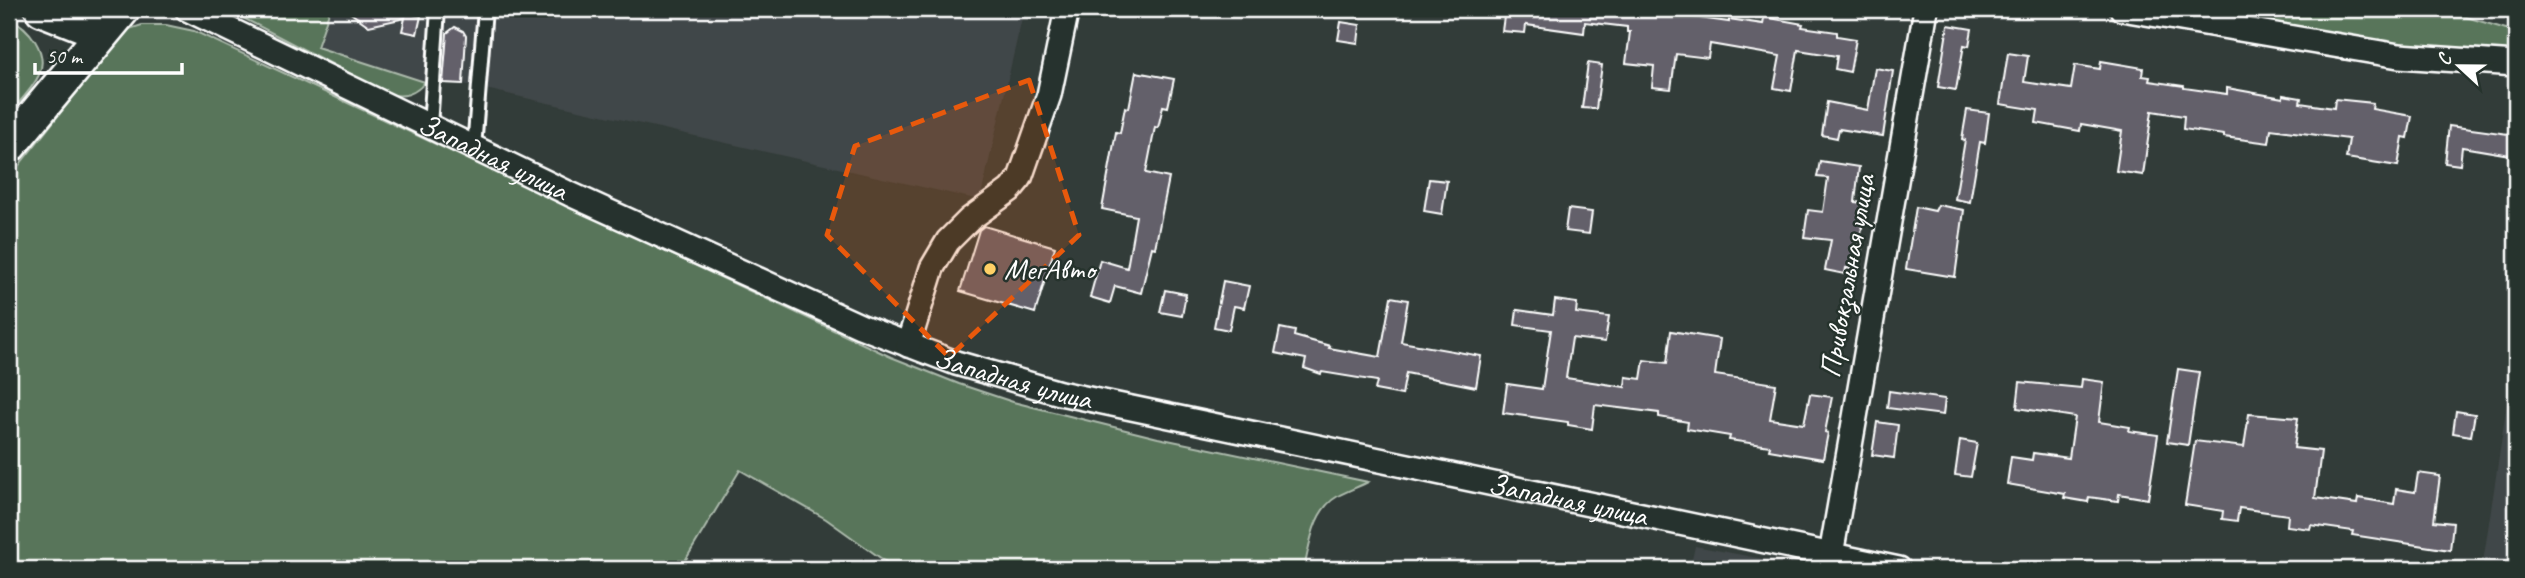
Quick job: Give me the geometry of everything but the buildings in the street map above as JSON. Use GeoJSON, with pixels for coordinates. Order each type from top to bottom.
{"type":"FeatureCollection","features":[{"type":"Feature","properties":{"kind":"main road"},"geometry":{"type":"LineString","coordinates":[[42,9],[113,21]]}},
{"type":"Feature","properties":{"kind":"main road"},"geometry":{"type":"LineString","coordinates":[[9,146],[113,21]]}},
{"type":"Feature","properties":{"kind":"street","name":"Западная улица"},"geometry":{"type":"LineString","coordinates":[[187,9],[570,194],[847,320],[956,363],[1060,393],[1899,569]]}},
{"type":"Feature","properties":{"kind":"street"},"geometry":{"type":"LineString","coordinates":[[908,345],[932,268],[948,241],[970,219],[1010,190],[1020,178],[1049,95],[1067,9]]}},
{"type":"Feature","properties":{"kind":"street","name":"Привокзальная улица"},"geometry":{"type":"LineString","coordinates":[[1831,555],[1926,9]]}},
{"type":"Feature","properties":{"kind":"street"},"geometry":{"type":"LineString","coordinates":[[2122,9],[2399,56],[2516,64]]}},
{"type":"Feature","properties":{"kind":"lane"},"geometry":{"type":"LineString","coordinates":[[430,126],[438,9]]}},
{"type":"Feature","properties":{"kind":"lane"},"geometry":{"type":"LineString","coordinates":[[474,148],[485,9]]}},
{"type":"Feature","properties":{"kind":"highlighted area"},"geometry":{"type":"Polygon","coordinates":[[[1029,80],[1079,235],[949,357],[827,235],[855,146],[1029,80]]]}},
{"type":"Feature","properties":{"kind":"shaded area"},"geometry":{"type":"Polygon","coordinates":[[[330,9],[1024,9],[980,200],[463,84],[419,81],[317,47],[330,9]]]}},
{"type":"Feature","properties":{"kind":"shaded area"},"geometry":{"type":"Polygon","coordinates":[[[2513,364],[2516,364],[2516,569],[2482,569],[2513,364]]]}},
{"type":"Feature","properties":{"kind":"shaded area"},"geometry":{"type":"Polygon","coordinates":[[[1695,546],[1763,559],[1761,569],[1690,569],[1695,546]]]}},
{"type":"Feature","properties":{"kind":"green space"},"geometry":{"type":"Polygon","coordinates":[[[226,9],[330,9],[317,47],[425,82],[418,90],[409,94],[389,94],[226,9]]]}},
{"type":"Feature","properties":{"kind":"green space"},"geometry":{"type":"Polygon","coordinates":[[[2214,9],[2440,9],[2516,32],[2516,56],[2430,53],[2206,16],[2214,9]]]}},
{"type":"Feature","properties":{"kind":"green space"},"geometry":{"type":"Polygon","coordinates":[[[9,18],[24,27],[35,41],[41,66],[33,86],[9,114],[9,18]]]}},
{"type":"Feature","properties":{"kind":"green space"},"geometry":{"type":"Polygon","coordinates":[[[142,25],[166,25],[194,31],[891,357],[959,384],[1013,402],[1158,438],[1368,482],[1338,496],[1323,510],[1314,528],[1304,569],[896,569],[826,519],[740,470],[680,569],[9,569],[9,178],[126,30],[142,25]]]}},
{"type":"Feature","properties":{"kind":"place","name":"МегАвто"},"geometry":{"type":"Point","coordinates":[990,269]}}]}
